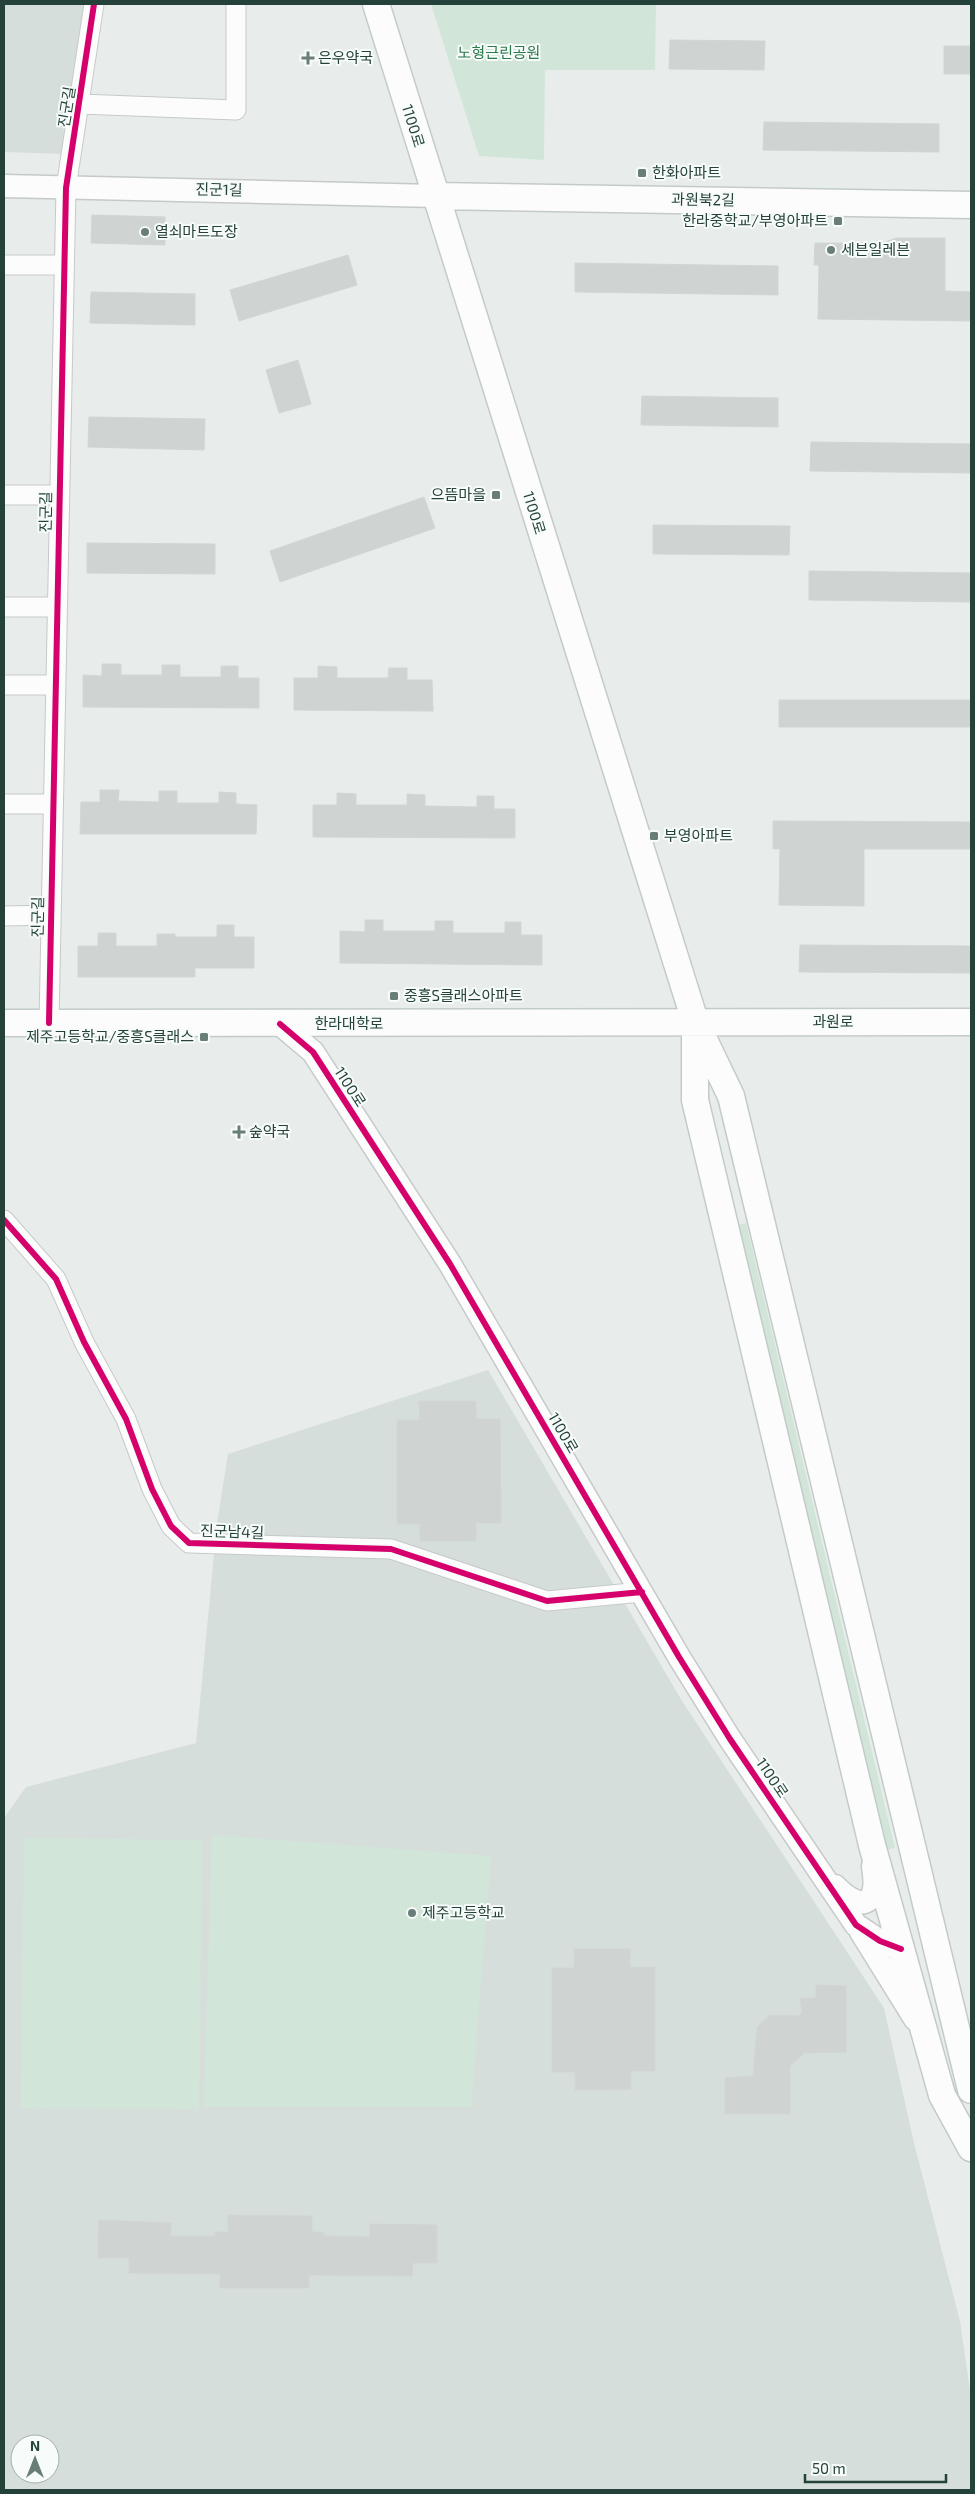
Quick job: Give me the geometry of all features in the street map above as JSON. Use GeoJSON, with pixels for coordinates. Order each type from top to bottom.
{"type":"FeatureCollection","features":[{"type":"Feature","properties":{"kind":"main road","name":"1100로"},"geometry":{"type":"LineString","coordinates":[[376,4],[695,1021],[731,1096],[971,2090]]}},
{"type":"Feature","properties":{"kind":"main road","name":"과원북2길"},"geometry":{"type":"LineString","coordinates":[[435,196],[971,205]]}},
{"type":"Feature","properties":{"kind":"main road","name":"1100로"},"geometry":{"type":"LineString","coordinates":[[695,1021],[695,1100],[872,1845],[942,2095],[971,2148]]}},
{"type":"Feature","properties":{"kind":"main road","name":"과원로"},"geometry":{"type":"LineString","coordinates":[[695,1021],[971,1022]]}},
{"type":"Feature","properties":{"kind":"main road","name":"한라대학로"},"geometry":{"type":"LineString","coordinates":[[4,1023],[280,1024],[695,1021]]}},
{"type":"Feature","properties":{"kind":"main road"},"geometry":{"type":"LineString","coordinates":[[901,1949],[934,1940]]}},
{"type":"Feature","properties":{"kind":"street","name":"진군길"},"geometry":{"type":"LineString","coordinates":[[49,1023],[66,188],[94,4]]}},
{"type":"Feature","properties":{"kind":"street","name":"진군길"},"geometry":{"type":"LineString","coordinates":[[80,104],[236,110],[236,4]]}},
{"type":"Feature","properties":{"kind":"street","name":"진군1길"},"geometry":{"type":"LineString","coordinates":[[4,186],[435,196]]}},
{"type":"Feature","properties":{"kind":"street"},"geometry":{"type":"LineString","coordinates":[[4,265],[64,265]]}},
{"type":"Feature","properties":{"kind":"street","name":"진군길"},"geometry":{"type":"LineString","coordinates":[[4,495],[59,495]]}},
{"type":"Feature","properties":{"kind":"street"},"geometry":{"type":"LineString","coordinates":[[4,606],[57,607]]}},
{"type":"Feature","properties":{"kind":"street"},"geometry":{"type":"LineString","coordinates":[[4,685],[55,685]]}},
{"type":"Feature","properties":{"kind":"street"},"geometry":{"type":"LineString","coordinates":[[4,804],[53,804]]}},
{"type":"Feature","properties":{"kind":"street"},"geometry":{"type":"LineString","coordinates":[[4,916],[51,915]]}},
{"type":"Feature","properties":{"kind":"street","name":"1100로"},"geometry":{"type":"LineString","coordinates":[[280,1024],[313,1052],[450,1264],[730,1739],[814,1863]]}},
{"type":"Feature","properties":{"kind":"street","name":"진군남4길"},"geometry":{"type":"LineString","coordinates":[[4,1220],[56,1279],[84,1342],[126,1419],[152,1489],[171,1526],[189,1543],[391,1549],[547,1601],[642,1592]]}},
{"type":"Feature","properties":{"kind":"street"},"geometry":{"type":"LineString","coordinates":[[814,1863],[847,1898],[863,1901],[873,1894],[875,1885],[872,1845]]}},
{"type":"Feature","properties":{"kind":"street"},"geometry":{"type":"LineString","coordinates":[[814,1863],[898,1990],[926,2039]]}},
{"type":"Feature","properties":{"kind":"street"},"geometry":{"type":"LineString","coordinates":[[856,1925],[880,1941],[901,1949]]}},
{"type":"Feature","properties":{"kind":"shaded area"},"geometry":{"type":"Polygon","coordinates":[[[4,4],[88,4],[66,154],[4,152],[4,4]]]}},
{"type":"Feature","properties":{"kind":"shaded area","name":"제주고등학교"},"geometry":{"type":"Polygon","coordinates":[[[488,1370],[682,1701],[884,2008],[914,2143],[960,2321],[971,2397],[971,2490],[4,2490],[4,1818],[26,1787],[196,1743],[217,1523],[228,1454],[488,1370]]]}},
{"type":"Feature","properties":{"kind":"green space","name":"노형근린공원"},"geometry":{"type":"Polygon","coordinates":[[[431,4],[656,4],[655,70],[545,70],[544,160],[479,156],[431,4]]]}},
{"type":"Feature","properties":{"kind":"green space"},"geometry":{"type":"Polygon","coordinates":[[[746,1223],[895,1848],[885,1850],[737,1225],[746,1223]]]}},
{"type":"Feature","properties":{"kind":"green space"},"geometry":{"type":"Polygon","coordinates":[[[212,1835],[491,1856],[471,2107],[204,2107],[212,1835]]]}},
{"type":"Feature","properties":{"kind":"green space"},"geometry":{"type":"Polygon","coordinates":[[[24,1838],[202,1840],[199,2109],[21,2108],[24,1838]]]}},
{"type":"Feature","properties":{"kind":"building"},"geometry":{"type":"Polygon","coordinates":[[[670,40],[765,41],[764,70],[669,69],[670,40]]]}},
{"type":"Feature","properties":{"kind":"building"},"geometry":{"type":"Polygon","coordinates":[[[944,46],[971,46],[971,74],[944,74],[944,46]]]}},
{"type":"Feature","properties":{"kind":"building"},"geometry":{"type":"Polygon","coordinates":[[[764,122],[939,124],[939,152],[763,150],[764,122]]]}},
{"type":"Feature","properties":{"kind":"building"},"geometry":{"type":"Polygon","coordinates":[[[92,215],[165,217],[165,245],[91,243],[92,215]]]}},
{"type":"Feature","properties":{"kind":"building"},"geometry":{"type":"Polygon","coordinates":[[[896,238],[945,238],[945,291],[971,292],[971,321],[818,319],[819,265],[814,265],[815,243],[883,243],[896,238]]]}},
{"type":"Feature","properties":{"kind":"building"},"geometry":{"type":"Polygon","coordinates":[[[348,255],[357,285],[239,321],[230,290],[348,255]]]}},
{"type":"Feature","properties":{"kind":"building"},"geometry":{"type":"Polygon","coordinates":[[[575,263],[778,266],[778,295],[575,292],[575,263]]]}},
{"type":"Feature","properties":{"kind":"building"},"geometry":{"type":"Polygon","coordinates":[[[91,292],[195,294],[195,325],[90,323],[91,292]]]}},
{"type":"Feature","properties":{"kind":"building"},"geometry":{"type":"Polygon","coordinates":[[[298,360],[311,404],[279,413],[266,370],[298,360]]]}},
{"type":"Feature","properties":{"kind":"building"},"geometry":{"type":"Polygon","coordinates":[[[642,396],[778,398],[778,427],[641,425],[642,396]]]}},
{"type":"Feature","properties":{"kind":"building"},"geometry":{"type":"Polygon","coordinates":[[[89,417],[205,419],[204,450],[88,447],[89,417]]]}},
{"type":"Feature","properties":{"kind":"building"},"geometry":{"type":"Polygon","coordinates":[[[811,442],[971,444],[971,473],[810,471],[811,442]]]}},
{"type":"Feature","properties":{"kind":"building"},"geometry":{"type":"Polygon","coordinates":[[[424,497],[435,528],[280,582],[270,551],[424,497]]]}},
{"type":"Feature","properties":{"kind":"building"},"geometry":{"type":"Polygon","coordinates":[[[653,525],[790,526],[789,555],[653,554],[653,525]]]}},
{"type":"Feature","properties":{"kind":"building"},"geometry":{"type":"Polygon","coordinates":[[[87,543],[215,544],[215,574],[87,573],[87,543]]]}},
{"type":"Feature","properties":{"kind":"building"},"geometry":{"type":"Polygon","coordinates":[[[809,571],[971,573],[971,602],[809,600],[809,571]]]}},
{"type":"Feature","properties":{"kind":"building"},"geometry":{"type":"Polygon","coordinates":[[[102,664],[121,664],[121,675],[162,675],[162,665],[180,665],[180,677],[221,677],[221,666],[238,666],[238,678],[259,678],[259,708],[83,707],[83,675],[102,676],[102,664]]]}},
{"type":"Feature","properties":{"kind":"building"},"geometry":{"type":"Polygon","coordinates":[[[318,666],[337,667],[337,678],[388,678],[389,668],[407,668],[407,680],[432,680],[433,711],[294,710],[294,678],[318,678],[318,666]]]}},
{"type":"Feature","properties":{"kind":"building"},"geometry":{"type":"Polygon","coordinates":[[[779,700],[971,700],[971,727],[779,727],[779,700]]]}},
{"type":"Feature","properties":{"kind":"building"},"geometry":{"type":"Polygon","coordinates":[[[100,790],[119,790],[118,801],[159,802],[159,791],[177,791],[177,803],[219,803],[219,792],[236,793],[236,804],[257,805],[256,834],[80,834],[81,802],[100,802],[100,790]]]}},
{"type":"Feature","properties":{"kind":"building"},"geometry":{"type":"Polygon","coordinates":[[[337,793],[356,794],[356,805],[407,805],[407,794],[425,795],[425,806],[477,807],[477,796],[494,796],[494,809],[515,809],[515,838],[313,837],[313,805],[337,805],[337,793]]]}},
{"type":"Feature","properties":{"kind":"building"},"geometry":{"type":"Polygon","coordinates":[[[773,821],[971,822],[971,849],[864,849],[864,906],[779,905],[780,849],[773,849],[773,821]]]}},
{"type":"Feature","properties":{"kind":"building"},"geometry":{"type":"Polygon","coordinates":[[[365,920],[383,920],[383,931],[435,931],[435,921],[453,921],[453,933],[505,933],[505,922],[521,922],[521,935],[542,935],[542,965],[340,963],[340,931],[365,932],[365,920]]]}},
{"type":"Feature","properties":{"kind":"building"},"geometry":{"type":"Polygon","coordinates":[[[217,925],[234,925],[234,937],[254,937],[254,968],[195,968],[195,977],[78,977],[78,946],[98,946],[98,933],[116,933],[116,946],[157,946],[157,934],[175,934],[175,937],[217,937],[217,925]]]}},
{"type":"Feature","properties":{"kind":"building"},"geometry":{"type":"Polygon","coordinates":[[[800,945],[971,946],[971,973],[799,972],[800,945]]]}},
{"type":"Feature","properties":{"kind":"building"},"geometry":{"type":"Polygon","coordinates":[[[419,1401],[476,1401],[476,1419],[500,1419],[501,1523],[476,1523],[476,1541],[420,1541],[420,1524],[397,1524],[397,1420],[420,1420],[419,1401]]]}},
{"type":"Feature","properties":{"kind":"building"},"geometry":{"type":"Polygon","coordinates":[[[574,1949],[630,1949],[630,1967],[655,1967],[655,2071],[631,2071],[631,2089],[575,2090],[575,2072],[552,2072],[552,1968],[574,1968],[574,1949]]]}},
{"type":"Feature","properties":{"kind":"building"},"geometry":{"type":"Polygon","coordinates":[[[816,1985],[846,1986],[846,2052],[804,2053],[790,2066],[790,2114],[725,2114],[725,2078],[753,2076],[757,2027],[770,2015],[799,2016],[802,2013],[800,1998],[816,1998],[816,1985]]]}},
{"type":"Feature","properties":{"kind":"building"},"geometry":{"type":"Polygon","coordinates":[[[228,2215],[312,2216],[312,2232],[324,2232],[324,2236],[370,2237],[370,2224],[437,2225],[437,2263],[413,2263],[412,2276],[309,2275],[309,2288],[220,2288],[220,2274],[129,2273],[129,2258],[98,2258],[99,2220],[171,2223],[171,2236],[215,2236],[215,2232],[228,2232],[228,2215]]]}},
{"type":"Feature","properties":{"kind":"cycle path"},"geometry":{"type":"LineString","coordinates":[[49,1023],[66,188],[94,4]]}},
{"type":"Feature","properties":{"kind":"cycle path"},"geometry":{"type":"LineString","coordinates":[[280,1024],[313,1052],[450,1264],[679,1657],[730,1739],[856,1925],[880,1941],[901,1949]]}},
{"type":"Feature","properties":{"kind":"cycle path"},"geometry":{"type":"LineString","coordinates":[[4,1220],[56,1279],[84,1342],[126,1419],[152,1489],[171,1526],[189,1543],[391,1549],[547,1601],[642,1592]]}},
{"type":"Feature","properties":{"kind":"place","name":"은우약국"},"geometry":{"type":"Point","coordinates":[308,58]}},
{"type":"Feature","properties":{"kind":"place","name":"한화아파트"},"geometry":{"type":"Point","coordinates":[642,173]}},
{"type":"Feature","properties":{"kind":"place","name":"한라중학교/부영아파트"},"geometry":{"type":"Point","coordinates":[838,221]}},
{"type":"Feature","properties":{"kind":"place","name":"열쇠마트도장"},"geometry":{"type":"Point","coordinates":[145,232]}},
{"type":"Feature","properties":{"kind":"place","name":"세븐일레븐"},"geometry":{"type":"Point","coordinates":[831,250]}},
{"type":"Feature","properties":{"kind":"place","name":"으뜸마을"},"geometry":{"type":"Point","coordinates":[496,495]}},
{"type":"Feature","properties":{"kind":"place","name":"부영아파트"},"geometry":{"type":"Point","coordinates":[654,836]}},
{"type":"Feature","properties":{"kind":"place","name":"중흥S클래스아파트"},"geometry":{"type":"Point","coordinates":[394,996]}},
{"type":"Feature","properties":{"kind":"place","name":"제주고등학교/중흥S클래스"},"geometry":{"type":"Point","coordinates":[204,1037]}},
{"type":"Feature","properties":{"kind":"place","name":"숲약국"},"geometry":{"type":"Point","coordinates":[239,1132]}},
{"type":"Feature","properties":{"kind":"place","name":"제주고등학교"},"geometry":{"type":"Point","coordinates":[412,1913]}}]}
